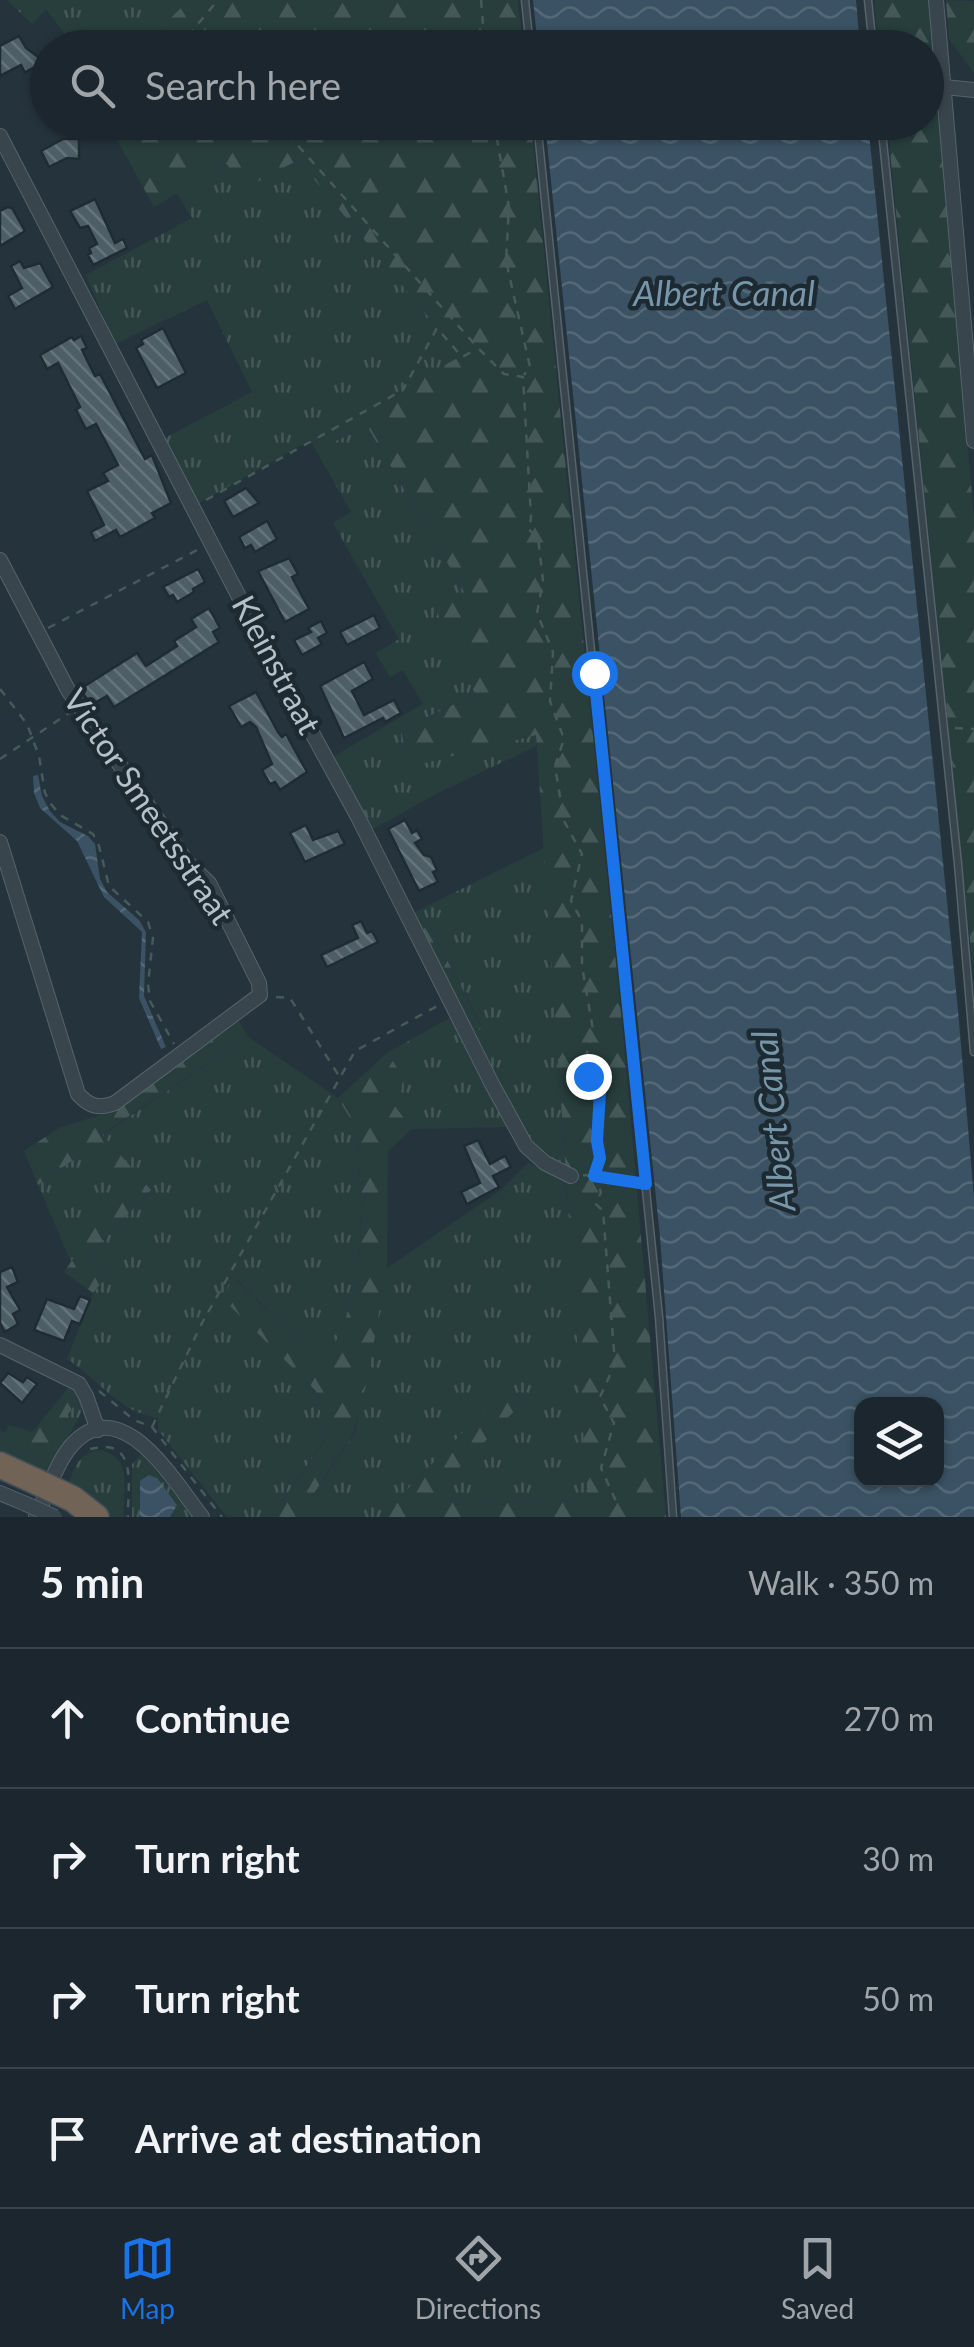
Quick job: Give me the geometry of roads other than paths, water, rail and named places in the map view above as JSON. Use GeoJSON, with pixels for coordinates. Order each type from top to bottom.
{"type":"FeatureCollection","features":[{"type":"Feature","properties":{"kind":"highway"},"geometry":{"type":"LineString","coordinates":[[0,1465],[30,1492],[96,1517]]}},
{"type":"Feature","properties":{"kind":"street"},"geometry":{"type":"LineString","coordinates":[[936,0],[939,30]]}},
{"type":"Feature","properties":{"kind":"street"},"geometry":{"type":"LineString","coordinates":[[974,90],[944,87],[974,441]]}},
{"type":"Feature","properties":{"kind":"street","name":"Kleinstraat"},"geometry":{"type":"LineString","coordinates":[[0,136],[526,1146],[545,1163],[579,1176]]}},
{"type":"Feature","properties":{"kind":"street","name":"Victor Smeetsstraat"},"geometry":{"type":"LineString","coordinates":[[0,560],[79,707],[187,862],[209,883],[259,982],[260,995],[115,1103],[97,1107],[86,1103],[78,1094],[0,842]]}},
{"type":"Feature","properties":{"kind":"street"},"geometry":{"type":"LineString","coordinates":[[0,1346],[79,1384],[98,1430]]}},
{"type":"Feature","properties":{"kind":"street"},"geometry":{"type":"LineString","coordinates":[[36,1517],[70,1447],[98,1430],[117,1430],[136,1438],[202,1517]]}},
{"type":"Feature","properties":{"kind":"street"},"geometry":{"type":"LineString","coordinates":[[0,1493],[30,1492]]}},
{"type":"Feature","properties":{"kind":"lane"},"geometry":{"type":"LineString","coordinates":[[525,0],[528,30]]}},
{"type":"Feature","properties":{"kind":"lane"},"geometry":{"type":"LineString","coordinates":[[868,0],[871,30]]}},
{"type":"Feature","properties":{"kind":"lane"},"geometry":{"type":"LineString","coordinates":[[539,140],[646,1184],[673,1517]]}},
{"type":"Feature","properties":{"kind":"lane"},"geometry":{"type":"LineString","coordinates":[[883,140],[974,1052]]}},
{"type":"Feature","properties":{"kind":"water"},"geometry":{"type":"Polygon","coordinates":[[[533,0],[856,0],[859,30],[536,30],[533,0]]]}},
{"type":"Feature","properties":{"kind":"water","name":"Albert Canal"},"geometry":{"type":"Polygon","coordinates":[[[547,140],[870,140],[974,1198],[974,1517],[681,1517],[660,1237],[547,140]]]}},
{"type":"Feature","properties":{"kind":"water"},"geometry":{"type":"Polygon","coordinates":[[[38,775],[50,811],[95,844],[100,879],[107,892],[139,920],[146,932],[144,996],[166,1047],[161,1049],[139,998],[142,932],[104,897],[77,841],[40,808],[34,793],[33,776],[38,775]]]}},
{"type":"Feature","properties":{"kind":"water"},"geometry":{"type":"Polygon","coordinates":[[[149,1475],[157,1478],[177,1505],[170,1517],[140,1517],[140,1481],[149,1475]]]}}]}
